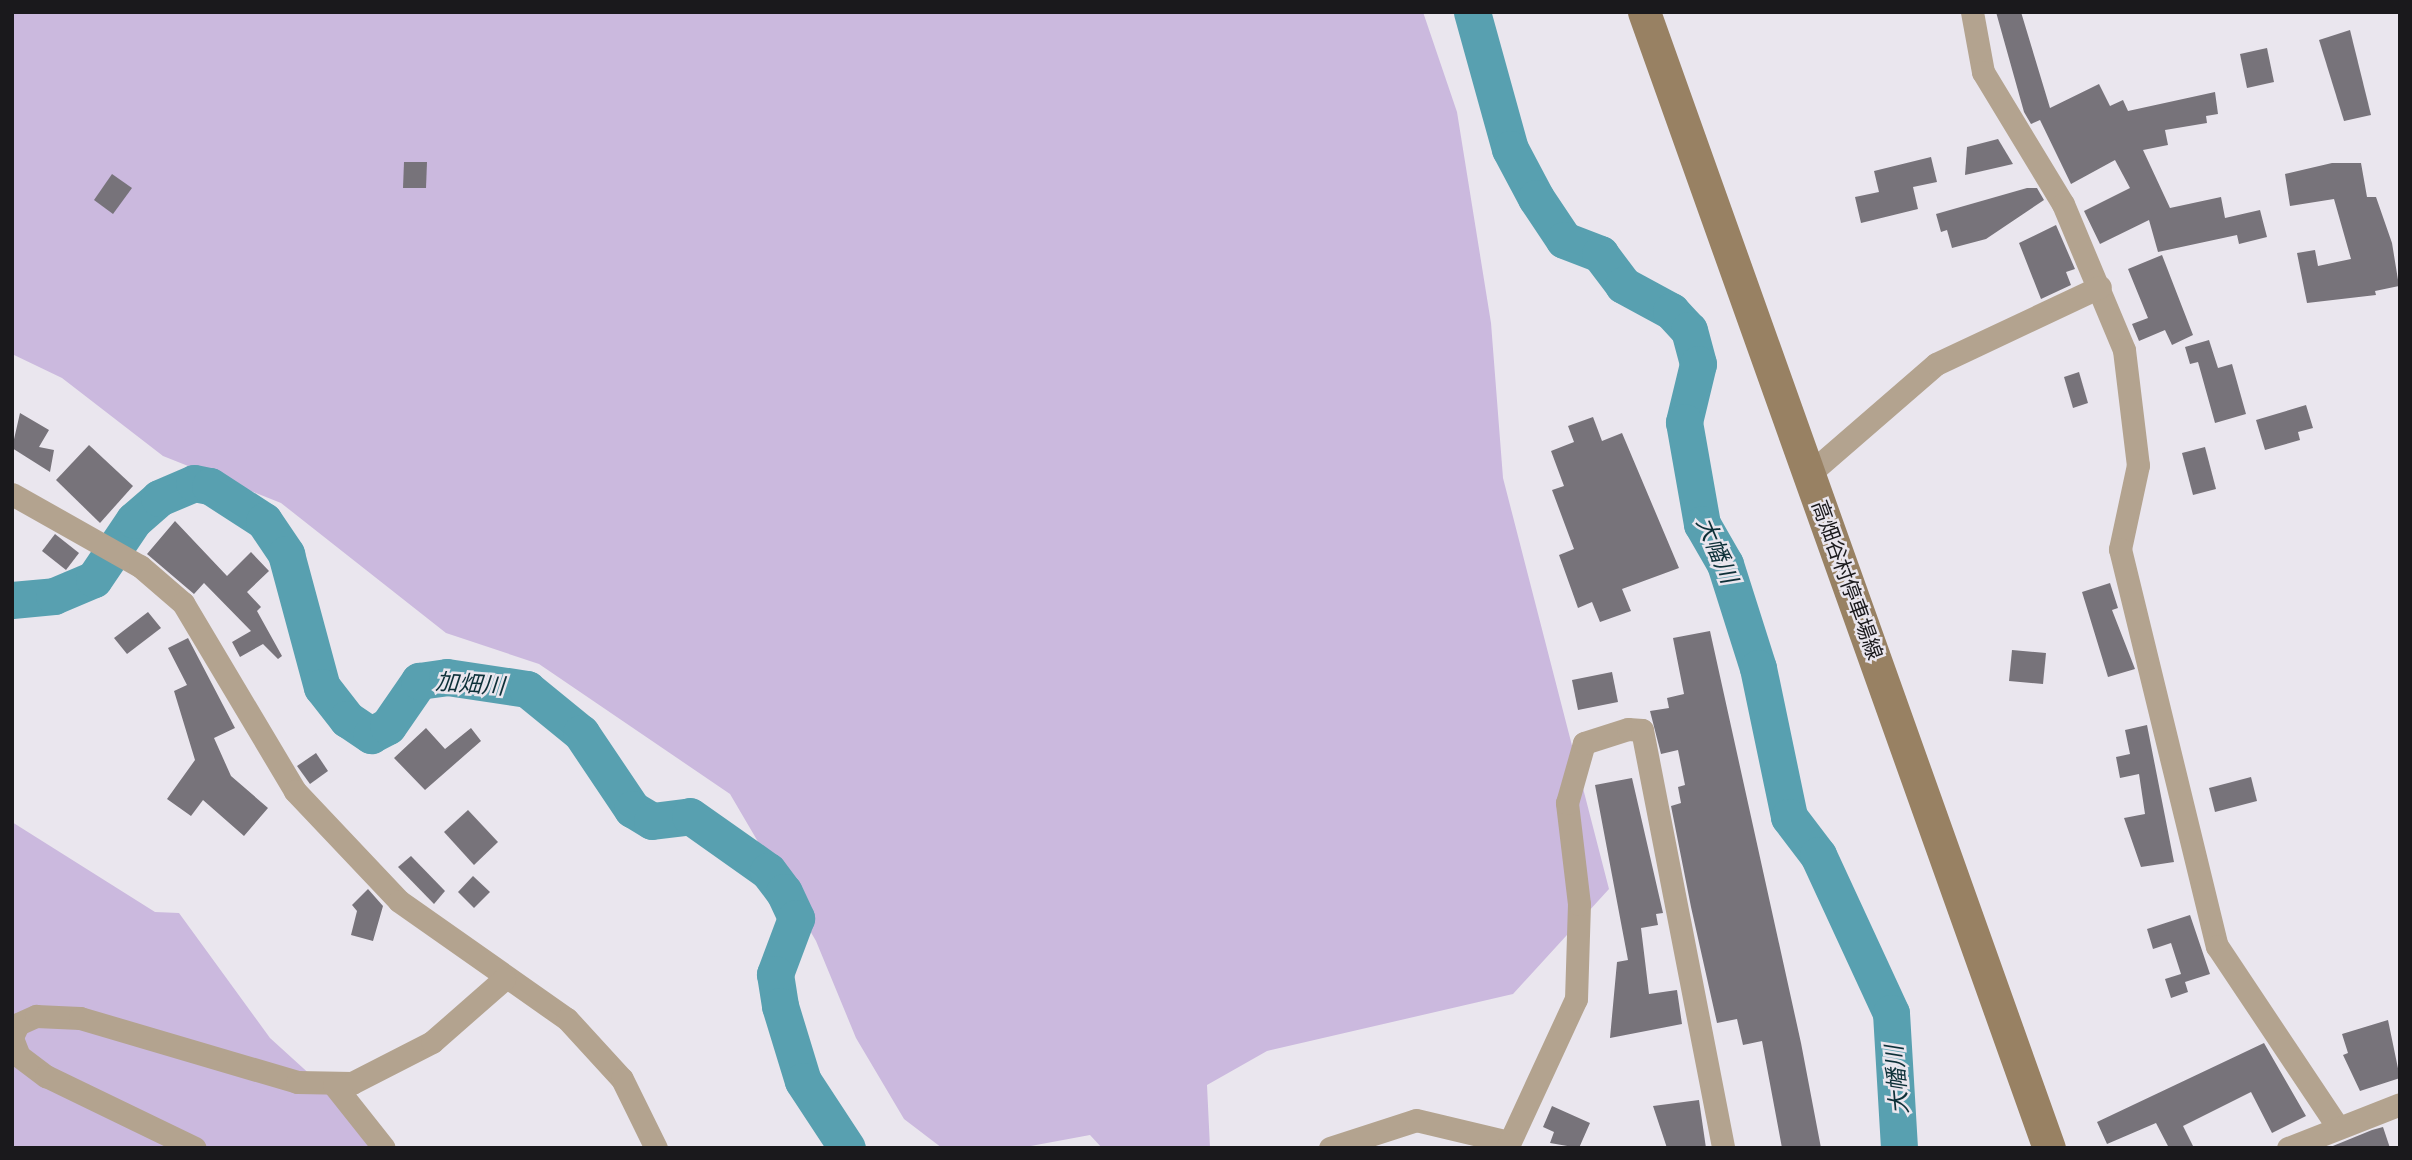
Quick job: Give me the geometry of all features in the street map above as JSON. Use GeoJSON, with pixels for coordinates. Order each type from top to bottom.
{"type":"FeatureCollection","features":[{"type":"Feature","properties":{"kind":"main road","name":"高畑谷村停車場線"},"geometry":{"type":"LineString","coordinates":[[1644,12],[2049,1148]]}},
{"type":"Feature","properties":{"kind":"street"},"geometry":{"type":"LineString","coordinates":[[1972,12],[1983,72],[2063,204],[2100,287],[2124,350],[2138,465],[2120,549],[2217,946],[2337,1126]]}},
{"type":"Feature","properties":{"kind":"street"},"geometry":{"type":"LineString","coordinates":[[1809,474],[1936,364],[2100,287]]}},
{"type":"Feature","properties":{"kind":"street"},"geometry":{"type":"LineString","coordinates":[[12,494],[140,566],[183,603],[295,791],[399,901],[504,979],[567,1019],[622,1079],[656,1148]]}},
{"type":"Feature","properties":{"kind":"street"},"geometry":{"type":"LineString","coordinates":[[1329,1148],[1416,1120],[1508,1145],[1576,999],[1579,904],[1567,803],[1584,743],[1628,729],[1642,730],[1723,1148]]}},
{"type":"Feature","properties":{"kind":"street"},"geometry":{"type":"LineString","coordinates":[[195,1148],[46,1076],[19,1056],[12,1037],[18,1024],[36,1016],[80,1018],[250,1070],[334,1085],[352,1083],[432,1042],[504,979]]}},
{"type":"Feature","properties":{"kind":"street"},"geometry":{"type":"LineString","coordinates":[[334,1085],[384,1148]]}},
{"type":"Feature","properties":{"kind":"street"},"geometry":{"type":"LineString","coordinates":[[2288,1148],[2337,1126],[2400,1104]]}},
{"type":"Feature","properties":{"kind":"shaded area"},"geometry":{"type":"Polygon","coordinates":[[[12,12],[1423,12],[1457,112],[1491,323],[1503,478],[1609,889],[1513,994],[1267,1051],[1207,1085],[1210,1148],[1102,1148],[1090,1135],[1020,1148],[942,1148],[904,1119],[856,1038],[816,941],[730,794],[539,664],[446,633],[281,503],[163,456],[62,378],[12,354],[12,12]]]}},
{"type":"Feature","properties":{"kind":"shaded area"},"geometry":{"type":"Polygon","coordinates":[[[12,822],[155,912],[179,913],[270,1038],[391,1148],[12,1148],[12,822]]]}},
{"type":"Feature","properties":{"kind":"building"},"geometry":{"type":"Polygon","coordinates":[[[1996,12],[2021,12],[2050,108],[2099,84],[2110,106],[2123,100],[2128,111],[2215,92],[2218,114],[2206,116],[2207,123],[2165,130],[2168,145],[2143,150],[2170,208],[2221,197],[2225,218],[2260,210],[2267,237],[2239,244],[2237,235],[2158,252],[2149,220],[2100,244],[2084,211],[2130,188],[2115,160],[2071,184],[2040,120],[2031,124],[2024,112],[1996,12]]]}},
{"type":"Feature","properties":{"kind":"building"},"geometry":{"type":"Polygon","coordinates":[[[2350,30],[2371,115],[2344,121],[2319,40],[2350,30]]]}},
{"type":"Feature","properties":{"kind":"building"},"geometry":{"type":"Polygon","coordinates":[[[2267,48],[2274,82],[2247,88],[2240,54],[2267,48]]]}},
{"type":"Feature","properties":{"kind":"building"},"geometry":{"type":"Polygon","coordinates":[[[1998,139],[2013,164],[1965,175],[1967,147],[1998,139]]]}},
{"type":"Feature","properties":{"kind":"building"},"geometry":{"type":"Polygon","coordinates":[[[1931,157],[1937,182],[1913,187],[1918,209],[1861,223],[1855,197],[1879,192],[1874,171],[1931,157]]]}},
{"type":"Feature","properties":{"kind":"building"},"geometry":{"type":"Polygon","coordinates":[[[404,162],[427,162],[426,188],[403,188],[404,162]]]}},
{"type":"Feature","properties":{"kind":"building"},"geometry":{"type":"Polygon","coordinates":[[[2332,163],[2361,163],[2367,197],[2376,197],[2392,243],[2399,286],[2375,291],[2376,295],[2307,303],[2297,253],[2315,250],[2318,266],[2351,259],[2334,199],[2290,206],[2285,174],[2332,163]]]}},
{"type":"Feature","properties":{"kind":"building"},"geometry":{"type":"Polygon","coordinates":[[[112,174],[132,188],[113,214],[94,200],[112,174]]]}},
{"type":"Feature","properties":{"kind":"building"},"geometry":{"type":"Polygon","coordinates":[[[2027,188],[2037,188],[2044,200],[1986,239],[1952,248],[1947,230],[1941,232],[1936,214],[2027,188]]]}},
{"type":"Feature","properties":{"kind":"building"},"geometry":{"type":"Polygon","coordinates":[[[2056,225],[2075,269],[2066,272],[2071,285],[2041,299],[2019,243],[2056,225]]]}},
{"type":"Feature","properties":{"kind":"building"},"geometry":{"type":"Polygon","coordinates":[[[2162,255],[2193,335],[2172,345],[2165,330],[2139,341],[2132,324],[2148,318],[2128,269],[2162,255]]]}},
{"type":"Feature","properties":{"kind":"building"},"geometry":{"type":"Polygon","coordinates":[[[2209,340],[2218,368],[2232,364],[2246,414],[2215,423],[2198,362],[2190,364],[2185,347],[2209,340]]]}},
{"type":"Feature","properties":{"kind":"building"},"geometry":{"type":"Polygon","coordinates":[[[2079,372],[2088,403],[2073,408],[2064,377],[2079,372]]]}},
{"type":"Feature","properties":{"kind":"building"},"geometry":{"type":"Polygon","coordinates":[[[2306,405],[2313,428],[2298,432],[2300,440],[2265,450],[2256,420],[2306,405]]]}},
{"type":"Feature","properties":{"kind":"building"},"geometry":{"type":"Polygon","coordinates":[[[20,413],[49,430],[39,447],[54,450],[50,472],[12,448],[20,413]]]}},
{"type":"Feature","properties":{"kind":"building"},"geometry":{"type":"Polygon","coordinates":[[[1593,417],[1602,441],[1622,433],[1679,568],[1622,589],[1631,611],[1600,622],[1592,602],[1578,608],[1559,555],[1574,549],[1552,490],[1564,486],[1551,451],[1574,442],[1568,426],[1593,417]]]}},
{"type":"Feature","properties":{"kind":"building"},"geometry":{"type":"Polygon","coordinates":[[[89,445],[133,486],[100,523],[56,480],[89,445]]]}},
{"type":"Feature","properties":{"kind":"building"},"geometry":{"type":"Polygon","coordinates":[[[2205,447],[2216,489],[2193,495],[2182,453],[2205,447]]]}},
{"type":"Feature","properties":{"kind":"building"},"geometry":{"type":"Polygon","coordinates":[[[175,521],[227,576],[251,552],[269,571],[247,592],[261,607],[257,611],[282,656],[278,659],[263,644],[240,657],[232,642],[251,631],[204,583],[194,594],[147,554],[175,521]]]}},
{"type":"Feature","properties":{"kind":"building"},"geometry":{"type":"Polygon","coordinates":[[[55,534],[79,553],[66,570],[42,551],[55,534]]]}},
{"type":"Feature","properties":{"kind":"building"},"geometry":{"type":"Polygon","coordinates":[[[2110,583],[2118,608],[2112,610],[2135,669],[2108,677],[2082,592],[2110,583]]]}},
{"type":"Feature","properties":{"kind":"building"},"geometry":{"type":"Polygon","coordinates":[[[148,612],[161,628],[127,654],[114,638],[148,612]]]}},
{"type":"Feature","properties":{"kind":"building"},"geometry":{"type":"Polygon","coordinates":[[[1710,631],[1801,1043],[1821,1148],[1782,1148],[1762,1041],[1743,1045],[1737,1019],[1717,1023],[1691,907],[1671,806],[1681,803],[1678,787],[1685,785],[1678,750],[1661,754],[1650,711],[1669,708],[1667,698],[1684,694],[1673,638],[1710,631]]]}},
{"type":"Feature","properties":{"kind":"building"},"geometry":{"type":"Polygon","coordinates":[[[188,638],[235,728],[214,738],[231,776],[268,808],[244,836],[203,800],[191,816],[167,799],[195,760],[174,691],[187,685],[168,648],[188,638]]]}},
{"type":"Feature","properties":{"kind":"building"},"geometry":{"type":"Polygon","coordinates":[[[2012,650],[2046,653],[2043,684],[2009,681],[2012,650]]]}},
{"type":"Feature","properties":{"kind":"building"},"geometry":{"type":"Polygon","coordinates":[[[1612,672],[1618,702],[1578,710],[1572,680],[1612,672]]]}},
{"type":"Feature","properties":{"kind":"building"},"geometry":{"type":"Polygon","coordinates":[[[2147,725],[2174,862],[2141,867],[2124,818],[2145,814],[2139,774],[2120,778],[2116,757],[2130,754],[2125,730],[2147,725]]]}},
{"type":"Feature","properties":{"kind":"building"},"geometry":{"type":"Polygon","coordinates":[[[426,728],[445,749],[471,728],[481,741],[425,790],[394,758],[426,728]]]}},
{"type":"Feature","properties":{"kind":"building"},"geometry":{"type":"Polygon","coordinates":[[[316,753],[328,771],[310,784],[297,766],[316,753]]]}},
{"type":"Feature","properties":{"kind":"building"},"geometry":{"type":"Polygon","coordinates":[[[2251,777],[2257,801],[2215,812],[2209,788],[2251,777]]]}},
{"type":"Feature","properties":{"kind":"building"},"geometry":{"type":"Polygon","coordinates":[[[1632,778],[1663,913],[1656,914],[1658,925],[1641,928],[1649,994],[1677,990],[1682,1024],[1610,1038],[1617,962],[1628,960],[1595,785],[1632,778]]]}},
{"type":"Feature","properties":{"kind":"building"},"geometry":{"type":"Polygon","coordinates":[[[468,810],[498,842],[474,865],[444,832],[468,810]]]}},
{"type":"Feature","properties":{"kind":"building"},"geometry":{"type":"Polygon","coordinates":[[[411,856],[445,891],[434,904],[398,867],[411,856]]]}},
{"type":"Feature","properties":{"kind":"building"},"geometry":{"type":"Polygon","coordinates":[[[473,876],[490,892],[474,908],[458,892],[473,876]]]}},
{"type":"Feature","properties":{"kind":"building"},"geometry":{"type":"Polygon","coordinates":[[[368,889],[383,906],[373,941],[351,935],[357,911],[352,905],[368,889]]]}},
{"type":"Feature","properties":{"kind":"building"},"geometry":{"type":"Polygon","coordinates":[[[2190,915],[2210,974],[2185,982],[2188,992],[2171,998],[2165,979],[2181,974],[2171,943],[2153,949],[2147,929],[2190,915]]]}},
{"type":"Feature","properties":{"kind":"building"},"geometry":{"type":"Polygon","coordinates":[[[2388,1020],[2400,1078],[2360,1091],[2343,1055],[2348,1053],[2342,1034],[2388,1020]]]}},
{"type":"Feature","properties":{"kind":"building"},"geometry":{"type":"Polygon","coordinates":[[[2264,1043],[2306,1116],[2272,1133],[2251,1092],[2183,1126],[2194,1148],[2169,1148],[2156,1123],[2107,1144],[2097,1122],[2264,1043]]]}},
{"type":"Feature","properties":{"kind":"building"},"geometry":{"type":"Polygon","coordinates":[[[1699,1100],[1706,1148],[1667,1148],[1653,1106],[1699,1100]]]}},
{"type":"Feature","properties":{"kind":"building"},"geometry":{"type":"Polygon","coordinates":[[[1552,1106],[1590,1123],[1579,1148],[1550,1143],[1554,1132],[1543,1127],[1552,1106]]]}},
{"type":"Feature","properties":{"kind":"building"},"geometry":{"type":"Polygon","coordinates":[[[2383,1127],[2390,1148],[2328,1148],[2372,1130],[2383,1127]]]}},
{"type":"Feature","properties":{"kind":"waterway","name":"大幡川"},"geometry":{"type":"LineString","coordinates":[[1472,12],[1510,149],[1536,198],[1564,240],[1600,254],[1623,285],[1671,311],[1689,330],[1698,364],[1684,422],[1702,524],[1725,564],[1758,668],[1789,817],[1818,855],[1891,1013],[1899,1148]]}},
{"type":"Feature","properties":{"kind":"waterway","name":"加畑川"},"geometry":{"type":"LineString","coordinates":[[12,600],[54,596],[94,579],[134,520],[159,498],[194,483],[210,486],[264,521],[286,554],[322,687],[347,719],[371,735],[388,726],[419,681],[447,677],[527,689],[581,733],[632,809],[652,821],[690,816],[768,871],[784,892],[796,918],[775,974],[780,1006],[803,1081],[847,1148]]}}]}
